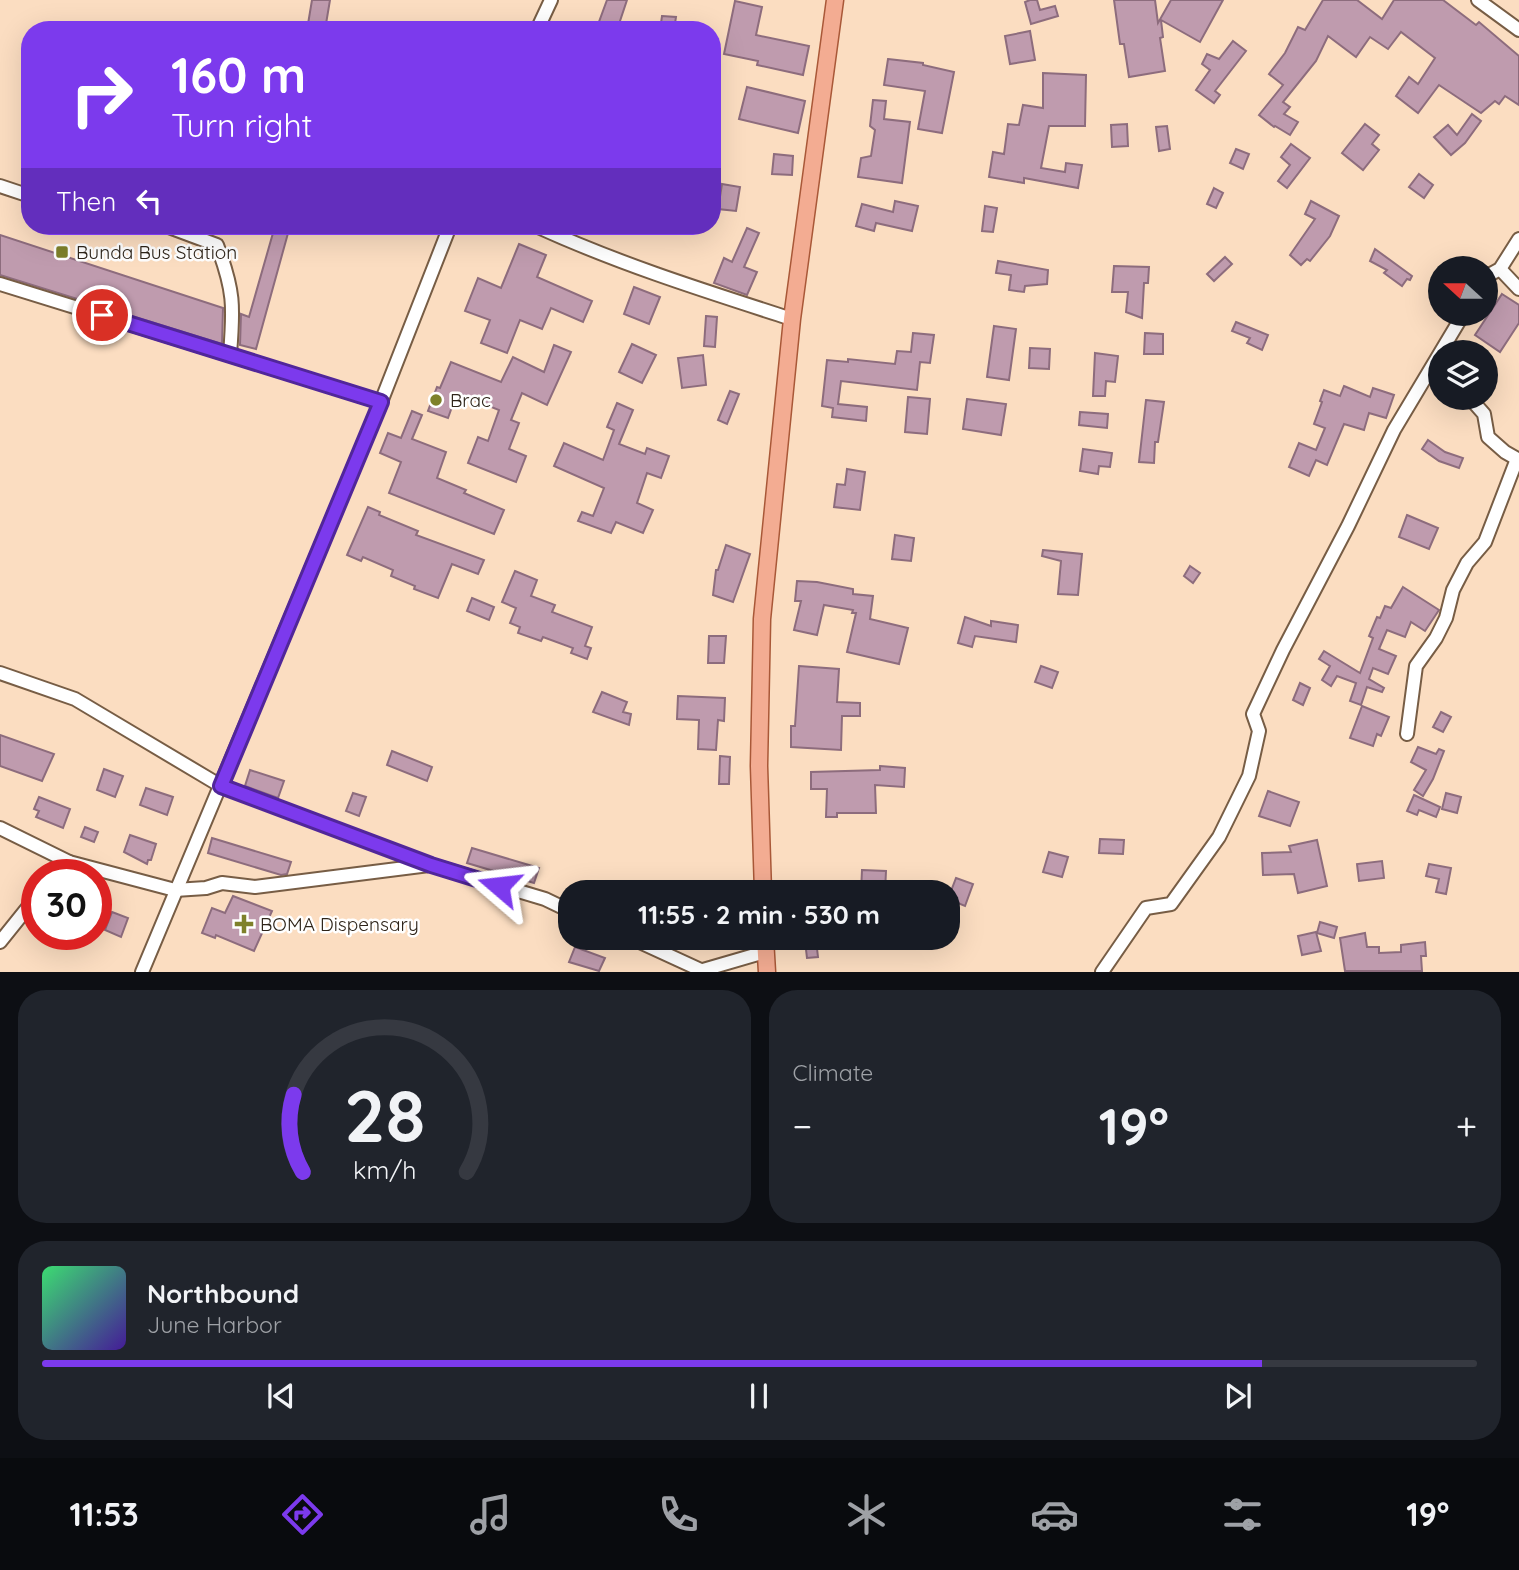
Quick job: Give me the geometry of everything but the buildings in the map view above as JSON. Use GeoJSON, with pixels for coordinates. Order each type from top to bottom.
{"type":"FeatureCollection","features":[{"type":"Feature","properties":{"kind":"main road"},"geometry":{"type":"LineString","coordinates":[[764,880],[759,766],[762,618],[792,318],[835,0]]}},
{"type":"Feature","properties":{"kind":"main road"},"geometry":{"type":"LineString","coordinates":[[765,950],[767,971]]}},
{"type":"Feature","properties":{"kind":"street"},"geometry":{"type":"LineString","coordinates":[[541,21],[551,0]]}},
{"type":"Feature","properties":{"kind":"street"},"geometry":{"type":"LineString","coordinates":[[1478,0],[1519,30]]}},
{"type":"Feature","properties":{"kind":"street"},"geometry":{"type":"LineString","coordinates":[[0,186],[21,193]]}},
{"type":"Feature","properties":{"kind":"street"},"geometry":{"type":"LineString","coordinates":[[190,235],[217,245],[229,277],[234,306],[230,354]]}},
{"type":"Feature","properties":{"kind":"street"},"geometry":{"type":"LineString","coordinates":[[142,971],[381,402],[446,235]]}},
{"type":"Feature","properties":{"kind":"street"},"geometry":{"type":"LineString","coordinates":[[556,235],[659,276],[792,318]]}},
{"type":"Feature","properties":{"kind":"street"},"geometry":{"type":"LineString","coordinates":[[1519,239],[1500,269],[1519,289]]}},
{"type":"Feature","properties":{"kind":"street"},"geometry":{"type":"LineString","coordinates":[[0,284],[381,402]]}},
{"type":"Feature","properties":{"kind":"street"},"geometry":{"type":"LineString","coordinates":[[1102,971],[1146,908],[1171,904],[1219,837],[1249,776],[1259,731],[1253,714],[1394,430],[1428,371]]}},
{"type":"Feature","properties":{"kind":"street"},"geometry":{"type":"LineString","coordinates":[[1407,734],[1416,666],[1436,638],[1446,618],[1453,590],[1467,563],[1485,542],[1518,460],[1488,437],[1484,414],[1480,410]]}},
{"type":"Feature","properties":{"kind":"street"},"geometry":{"type":"LineString","coordinates":[[0,674],[75,699],[221,786],[431,865],[558,905]]}},
{"type":"Feature","properties":{"kind":"street"},"geometry":{"type":"LineString","coordinates":[[0,828],[63,859]]}},
{"type":"Feature","properties":{"kind":"street"},"geometry":{"type":"LineString","coordinates":[[112,873],[175,890],[206,888],[222,883],[255,887],[431,865]]}},
{"type":"Feature","properties":{"kind":"street"},"geometry":{"type":"LineString","coordinates":[[0,942],[21,916]]}},
{"type":"Feature","properties":{"kind":"street"},"geometry":{"type":"LineString","coordinates":[[658,950],[704,971],[753,950]]}},
{"type":"Feature","properties":{"kind":"place","name":"Bunda Bus Station"},"geometry":{"type":"Point","coordinates":[62,252]}},
{"type":"Feature","properties":{"kind":"place","name":"Brac"},"geometry":{"type":"Point","coordinates":[436,400]}},
{"type":"Feature","properties":{"kind":"place","name":"BOMA Dispensary"},"geometry":{"type":"Point","coordinates":[244,924]}},
{"type":"Feature","properties":{"kind":"route"},"geometry":{"type":"LineString","coordinates":[[102,315],[381,402],[221,786],[431,865],[499,886]]}}]}
